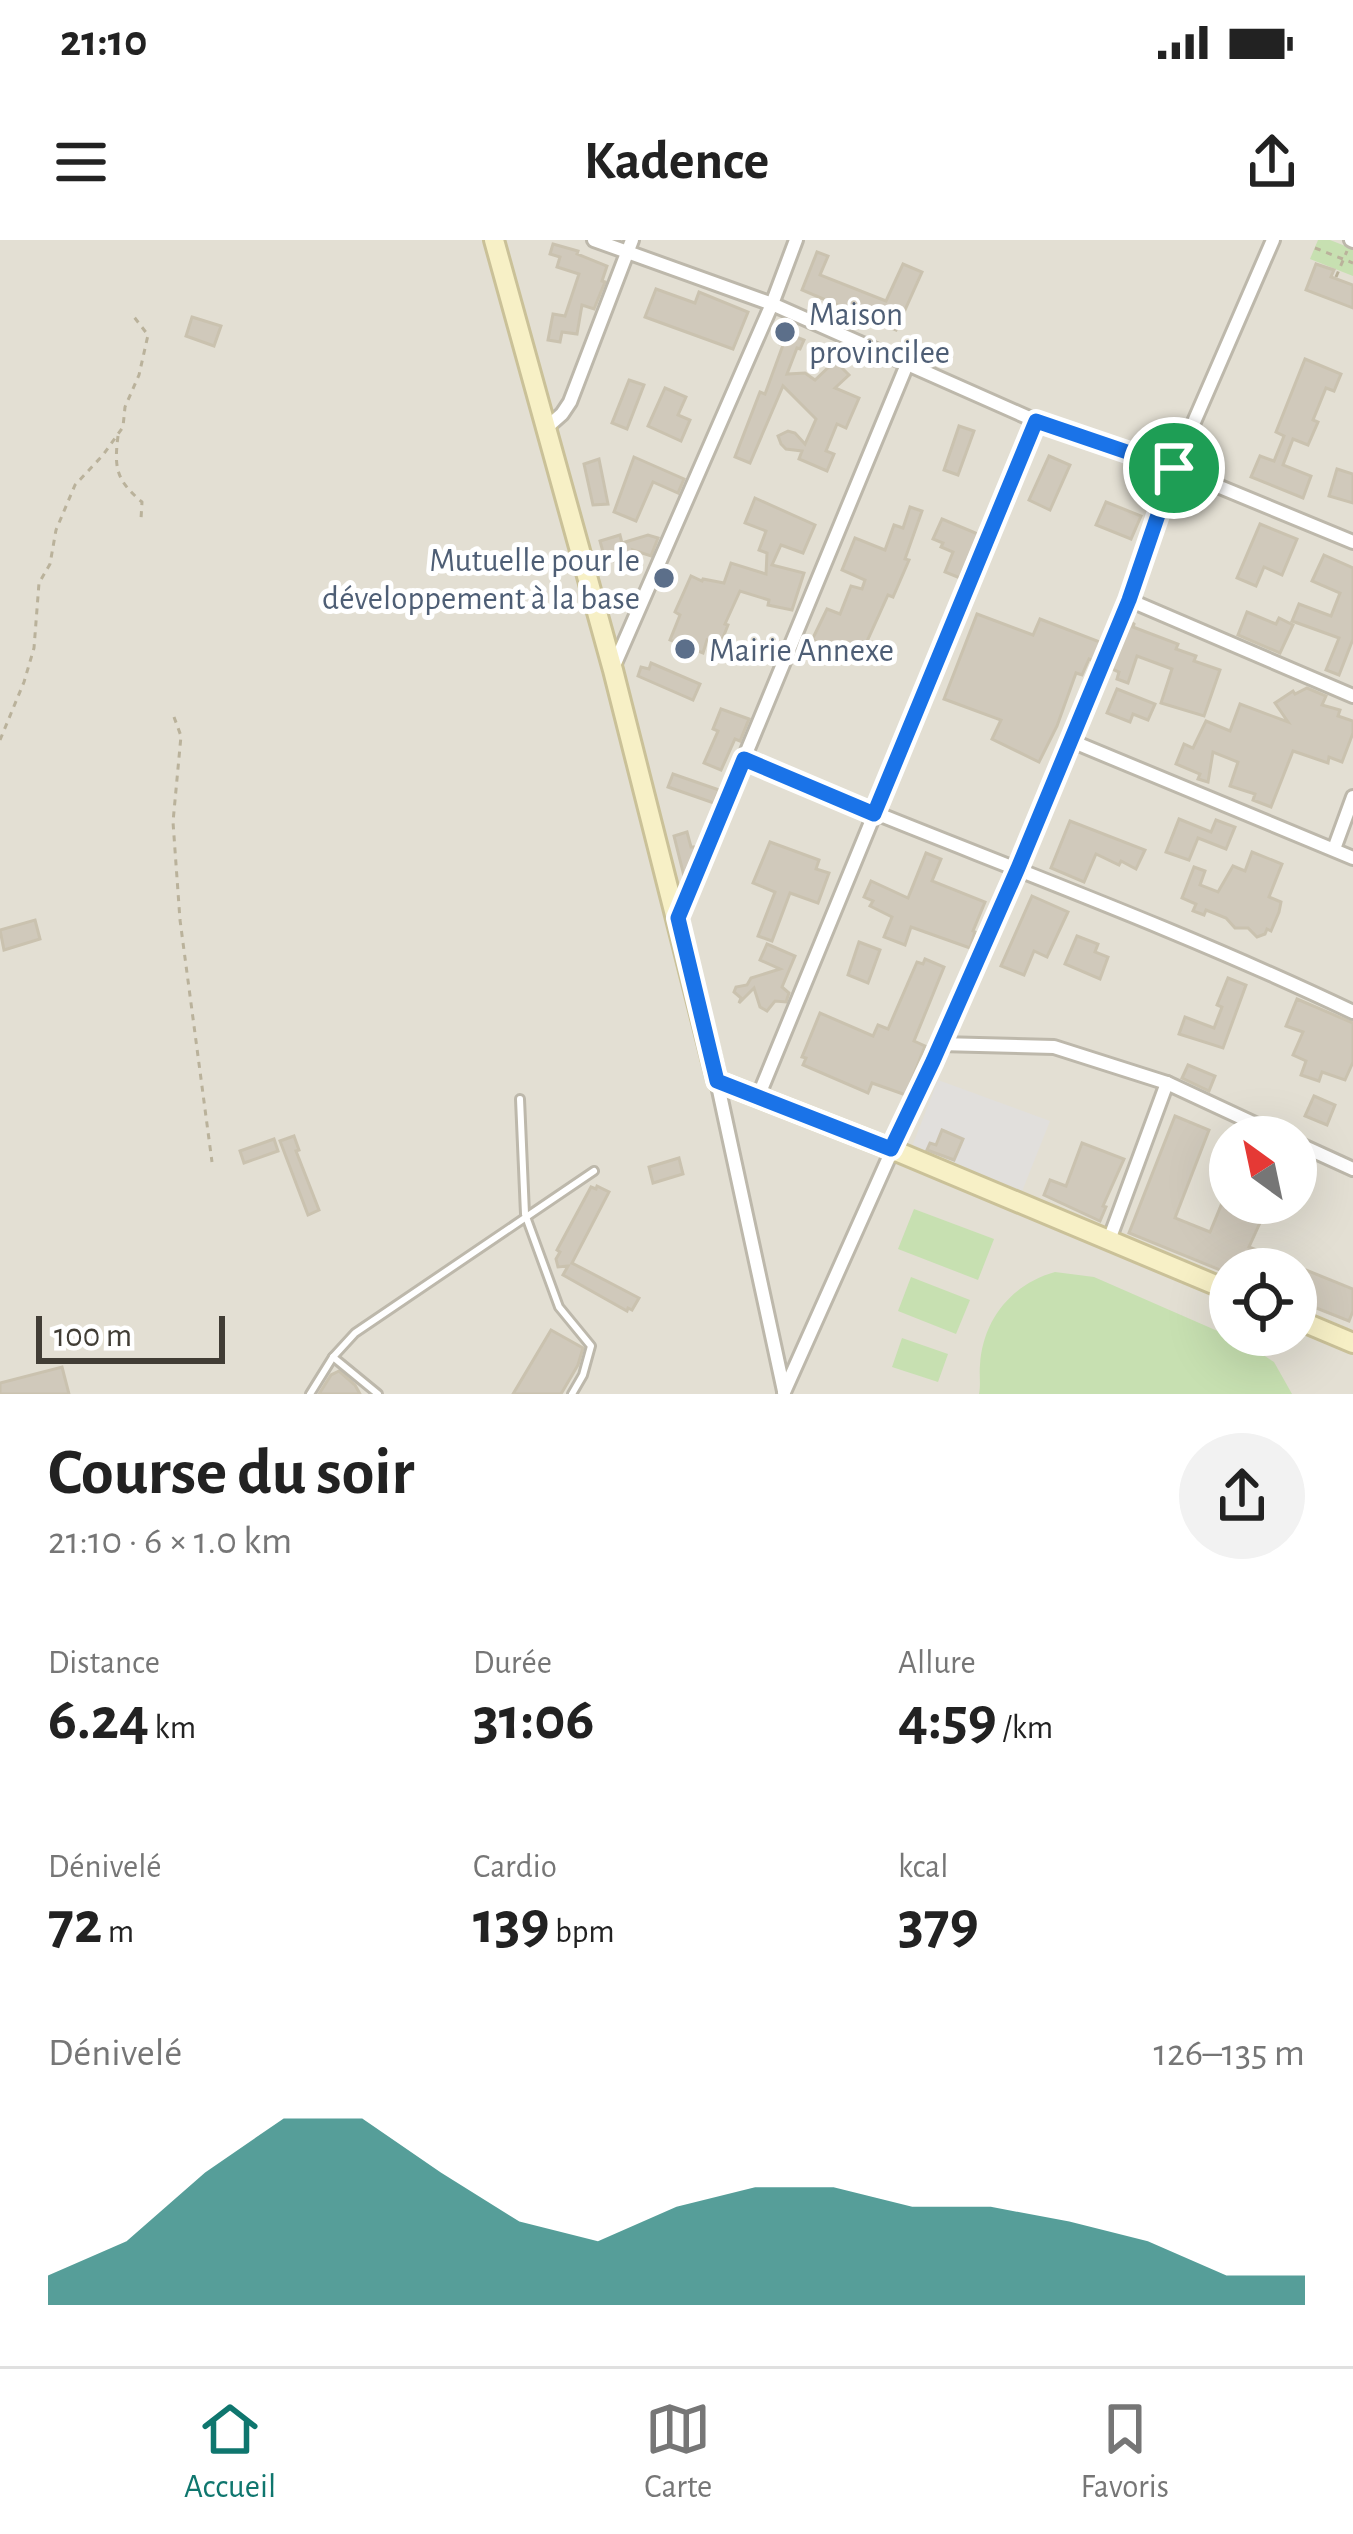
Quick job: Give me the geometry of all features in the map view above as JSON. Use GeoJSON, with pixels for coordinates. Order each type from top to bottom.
{"type":"FeatureCollection","features":[{"type":"Feature","properties":{"kind":"street"},"geometry":{"type":"LineString","coordinates":[[494,240],[678,918],[784,1393]]}},
{"type":"Feature","properties":{"kind":"street"},"geometry":{"type":"LineString","coordinates":[[594,240],[629,247],[908,362],[1036,421],[1174,468],[1353,542]]}},
{"type":"Feature","properties":{"kind":"street"},"geometry":{"type":"LineString","coordinates":[[613,670],[796,240]]}},
{"type":"Feature","properties":{"kind":"street"},"geometry":{"type":"LineString","coordinates":[[784,1393],[1018,868],[1129,600],[1174,468],[1273,240]]}},
{"type":"Feature","properties":{"kind":"street"},"geometry":{"type":"LineString","coordinates":[[544,429],[570,402],[629,247]]}},
{"type":"Feature","properties":{"kind":"street"},"geometry":{"type":"LineString","coordinates":[[678,918],[908,362]]}},
{"type":"Feature","properties":{"kind":"street"},"geometry":{"type":"LineString","coordinates":[[758,1097],[1036,421]]}},
{"type":"Feature","properties":{"kind":"street"},"geometry":{"type":"LineString","coordinates":[[1129,600],[1353,696]]}},
{"type":"Feature","properties":{"kind":"street"},"geometry":{"type":"LineString","coordinates":[[1069,740],[1353,858]]}},
{"type":"Feature","properties":{"kind":"street"},"geometry":{"type":"LineString","coordinates":[[744,759],[1252,964],[1353,1012]]}},
{"type":"Feature","properties":{"kind":"street"},"geometry":{"type":"LineString","coordinates":[[1334,849],[1353,797]]}},
{"type":"Feature","properties":{"kind":"street"},"geometry":{"type":"LineString","coordinates":[[940,1044],[1054,1047],[1167,1083],[1238,1116]]}},
{"type":"Feature","properties":{"kind":"street"},"geometry":{"type":"LineString","coordinates":[[717,1081],[1209,1282]]}},
{"type":"Feature","properties":{"kind":"street"},"geometry":{"type":"LineString","coordinates":[[1109,1240],[1167,1083]]}},
{"type":"Feature","properties":{"kind":"street"},"geometry":{"type":"LineString","coordinates":[[1317,1153],[1353,1169]]}},
{"type":"Feature","properties":{"kind":"street"},"geometry":{"type":"LineString","coordinates":[[1317,1327],[1353,1342]]}},
{"type":"Feature","properties":{"kind":"lane"},"geometry":{"type":"LineString","coordinates":[[520,1099],[525,1214],[560,1307],[591,1346],[572,1394]]}},
{"type":"Feature","properties":{"kind":"lane"},"geometry":{"type":"LineString","coordinates":[[310,1394],[332,1357],[355,1333],[594,1171]]}},
{"type":"Feature","properties":{"kind":"lane"},"geometry":{"type":"LineString","coordinates":[[332,1357],[378,1394]]}},
{"type":"Feature","properties":{"kind":"path"},"geometry":{"type":"LineString","coordinates":[[1336,277],[1352,240]]}},
{"type":"Feature","properties":{"kind":"path"},"geometry":{"type":"LineString","coordinates":[[1315,248],[1353,263]]}},
{"type":"Feature","properties":{"kind":"path"},"geometry":{"type":"LineString","coordinates":[[0,740],[34,648],[39,583],[50,564],[56,530],[75,485],[123,428],[148,335],[130,314]]}},
{"type":"Feature","properties":{"kind":"path"},"geometry":{"type":"LineString","coordinates":[[118,434],[118,471],[121,481],[142,502],[141,519]]}},
{"type":"Feature","properties":{"kind":"path"},"geometry":{"type":"LineString","coordinates":[[174,717],[181,736],[173,822],[180,920],[212,1162]]}},
{"type":"Feature","properties":{"kind":"shaded area"},"geometry":{"type":"Polygon","coordinates":[[[0,240],[1353,240],[1353,1394],[0,1394],[0,240]]]}},
{"type":"Feature","properties":{"kind":"shaded area"},"geometry":{"type":"Polygon","coordinates":[[[938,1080],[1050,1121],[1021,1194],[911,1149],[938,1080]]]}},
{"type":"Feature","properties":{"kind":"green space"},"geometry":{"type":"Polygon","coordinates":[[[1318,240],[1353,249],[1353,276],[1310,259],[1318,240]]]}},
{"type":"Feature","properties":{"kind":"green space"},"geometry":{"type":"Polygon","coordinates":[[[914,1209],[994,1239],[978,1280],[898,1249],[914,1209]]]}},
{"type":"Feature","properties":{"kind":"green space"},"geometry":{"type":"Polygon","coordinates":[[[1055,1272],[1094,1277],[1209,1327],[1209,1356],[1265,1356],[1274,1362],[1292,1394],[979,1394],[982,1348],[994,1319],[1013,1295],[1055,1272]]]}},
{"type":"Feature","properties":{"kind":"green space"},"geometry":{"type":"Polygon","coordinates":[[[911,1277],[970,1300],[956,1334],[898,1311],[911,1277]]]}},
{"type":"Feature","properties":{"kind":"green space"},"geometry":{"type":"Polygon","coordinates":[[[902,1338],[948,1354],[938,1382],[892,1367],[902,1338]]]}},
{"type":"Feature","properties":{"kind":"building"},"geometry":{"type":"Polygon","coordinates":[[[553,244],[607,266],[594,309],[582,305],[577,334],[562,332],[560,342],[548,340],[553,314],[565,316],[579,274],[557,267],[560,257],[550,254],[553,244]]]}},
{"type":"Feature","properties":{"kind":"building"},"geometry":{"type":"Polygon","coordinates":[[[817,252],[828,256],[820,275],[886,301],[903,264],[922,272],[896,330],[802,290],[817,252]]]}},
{"type":"Feature","properties":{"kind":"building"},"geometry":{"type":"Polygon","coordinates":[[[1316,264],[1334,270],[1331,277],[1353,285],[1353,308],[1306,290],[1316,264]]]}},
{"type":"Feature","properties":{"kind":"building"},"geometry":{"type":"Polygon","coordinates":[[[656,289],[695,303],[699,292],[748,312],[733,349],[645,317],[656,289]]]}},
{"type":"Feature","properties":{"kind":"building"},"geometry":{"type":"Polygon","coordinates":[[[192,317],[221,326],[214,346],[186,336],[192,317]]]}},
{"type":"Feature","properties":{"kind":"building"},"geometry":{"type":"Polygon","coordinates":[[[784,332],[804,340],[787,374],[805,373],[815,380],[835,361],[849,375],[835,388],[859,398],[846,428],[837,424],[826,451],[834,454],[827,471],[799,459],[802,451],[781,444],[778,436],[788,431],[805,444],[816,419],[783,386],[750,463],[735,457],[760,392],[765,394],[784,332]]]}},
{"type":"Feature","properties":{"kind":"building"},"geometry":{"type":"Polygon","coordinates":[[[1305,359],[1341,374],[1334,391],[1326,388],[1308,445],[1293,439],[1283,465],[1311,476],[1303,498],[1251,477],[1260,456],[1274,461],[1284,436],[1276,432],[1305,359]]]}},
{"type":"Feature","properties":{"kind":"building"},"geometry":{"type":"Polygon","coordinates":[[[629,380],[644,385],[627,429],[612,423],[629,380]]]}},
{"type":"Feature","properties":{"kind":"building"},"geometry":{"type":"Polygon","coordinates":[[[665,388],[686,397],[678,415],[690,420],[681,441],[648,426],[665,388]]]}},
{"type":"Feature","properties":{"kind":"building"},"geometry":{"type":"Polygon","coordinates":[[[959,426],[974,431],[958,475],[944,470],[959,426]]]}},
{"type":"Feature","properties":{"kind":"building"},"geometry":{"type":"Polygon","coordinates":[[[1049,456],[1070,465],[1050,510],[1029,500],[1049,456]]]}},
{"type":"Feature","properties":{"kind":"building"},"geometry":{"type":"Polygon","coordinates":[[[634,457],[684,479],[678,493],[653,482],[636,521],[614,512],[634,457]]]}},
{"type":"Feature","properties":{"kind":"building"},"geometry":{"type":"Polygon","coordinates":[[[599,459],[608,504],[593,505],[584,464],[599,459]]]}},
{"type":"Feature","properties":{"kind":"building"},"geometry":{"type":"Polygon","coordinates":[[[1337,469],[1353,474],[1353,503],[1329,496],[1337,469]]]}},
{"type":"Feature","properties":{"kind":"building"},"geometry":{"type":"Polygon","coordinates":[[[755,498],[815,525],[803,553],[781,545],[772,565],[804,573],[792,610],[740,591],[720,645],[707,640],[703,653],[670,640],[680,615],[675,612],[691,576],[724,583],[731,563],[766,574],[767,553],[759,550],[766,531],[745,523],[755,498]]]}},
{"type":"Feature","properties":{"kind":"building"},"geometry":{"type":"Polygon","coordinates":[[[1106,502],[1141,516],[1131,539],[1096,525],[1106,502]]]}},
{"type":"Feature","properties":{"kind":"building"},"geometry":{"type":"Polygon","coordinates":[[[910,507],[922,511],[905,559],[909,560],[859,659],[812,640],[827,609],[840,614],[851,586],[862,589],[865,580],[842,570],[855,538],[885,550],[894,525],[903,528],[910,507]]]}},
{"type":"Feature","properties":{"kind":"building"},"geometry":{"type":"Polygon","coordinates":[[[942,519],[978,534],[960,578],[945,572],[953,552],[933,539],[942,519]]]}},
{"type":"Feature","properties":{"kind":"building"},"geometry":{"type":"Polygon","coordinates":[[[1260,524],[1297,539],[1282,575],[1264,567],[1256,586],[1237,578],[1260,524]]]}},
{"type":"Feature","properties":{"kind":"building"},"geometry":{"type":"Polygon","coordinates":[[[620,535],[622,543],[648,535],[658,538],[651,556],[633,550],[637,565],[620,569],[617,560],[606,563],[600,541],[620,535]]]}},
{"type":"Feature","properties":{"kind":"building"},"geometry":{"type":"Polygon","coordinates":[[[1324,555],[1353,568],[1353,639],[1339,675],[1326,670],[1339,638],[1292,621],[1299,604],[1331,616],[1340,593],[1312,581],[1324,555]]]}},
{"type":"Feature","properties":{"kind":"building"},"geometry":{"type":"Polygon","coordinates":[[[1247,612],[1276,624],[1279,618],[1293,625],[1280,653],[1238,635],[1247,612]]]}},
{"type":"Feature","properties":{"kind":"building"},"geometry":{"type":"Polygon","coordinates":[[[977,614],[1033,635],[1040,619],[1100,642],[1093,661],[1089,659],[1082,675],[1076,673],[1039,762],[992,739],[1001,720],[944,699],[977,614]]]}},
{"type":"Feature","properties":{"kind":"building"},"geometry":{"type":"Polygon","coordinates":[[[1131,622],[1133,627],[1178,644],[1176,649],[1196,656],[1194,661],[1220,670],[1204,716],[1161,703],[1172,669],[1137,656],[1128,683],[1117,679],[1119,672],[1112,669],[1131,622]]]}},
{"type":"Feature","properties":{"kind":"building"},"geometry":{"type":"Polygon","coordinates":[[[651,663],[700,684],[693,700],[638,676],[641,667],[649,669],[651,663]]]}},
{"type":"Feature","properties":{"kind":"building"},"geometry":{"type":"Polygon","coordinates":[[[1307,688],[1326,696],[1322,705],[1340,710],[1338,716],[1353,721],[1353,733],[1342,762],[1329,757],[1328,763],[1293,751],[1271,807],[1253,800],[1255,794],[1230,786],[1238,762],[1213,752],[1208,782],[1176,764],[1184,744],[1193,748],[1206,721],[1230,731],[1240,704],[1288,722],[1275,703],[1307,688]]]}},
{"type":"Feature","properties":{"kind":"building"},"geometry":{"type":"Polygon","coordinates":[[[1117,689],[1155,704],[1148,720],[1133,714],[1130,722],[1107,713],[1117,689]]]}},
{"type":"Feature","properties":{"kind":"building"},"geometry":{"type":"Polygon","coordinates":[[[721,709],[749,719],[721,770],[704,763],[718,731],[713,729],[721,709]]]}},
{"type":"Feature","properties":{"kind":"building"},"geometry":{"type":"Polygon","coordinates":[[[673,774],[719,790],[714,803],[668,787],[673,774]]]}},
{"type":"Feature","properties":{"kind":"building"},"geometry":{"type":"Polygon","coordinates":[[[1179,819],[1211,832],[1216,820],[1235,827],[1226,849],[1198,838],[1189,860],[1166,852],[1179,819]]]}},
{"type":"Feature","properties":{"kind":"building"},"geometry":{"type":"Polygon","coordinates":[[[1070,821],[1145,850],[1136,869],[1096,854],[1084,882],[1051,868],[1070,821]]]}},
{"type":"Feature","properties":{"kind":"building"},"geometry":{"type":"Polygon","coordinates":[[[687,832],[691,847],[696,847],[684,876],[674,836],[687,832]]]}},
{"type":"Feature","properties":{"kind":"building"},"geometry":{"type":"Polygon","coordinates":[[[770,842],[819,860],[816,869],[829,873],[818,903],[790,893],[772,941],[758,936],[775,892],[753,883],[770,842]]]}},
{"type":"Feature","properties":{"kind":"building"},"geometry":{"type":"Polygon","coordinates":[[[1252,852],[1282,864],[1269,897],[1281,902],[1279,912],[1271,931],[1257,937],[1248,928],[1235,928],[1226,918],[1206,910],[1204,915],[1193,911],[1196,904],[1182,898],[1194,867],[1205,871],[1200,885],[1218,892],[1233,866],[1245,871],[1252,852]]]}},
{"type":"Feature","properties":{"kind":"building"},"geometry":{"type":"Polygon","coordinates":[[[926,853],[941,859],[932,881],[985,902],[970,948],[911,927],[905,945],[884,937],[892,917],[870,906],[873,901],[864,897],[871,881],[908,898],[926,853]]]}},
{"type":"Feature","properties":{"kind":"building"},"geometry":{"type":"Polygon","coordinates":[[[1032,896],[1068,912],[1047,957],[1034,951],[1024,975],[1001,966],[1032,896]]]}},
{"type":"Feature","properties":{"kind":"building"},"geometry":{"type":"Polygon","coordinates":[[[35,920],[40,939],[4,950],[0,930],[35,920]]]}},
{"type":"Feature","properties":{"kind":"building"},"geometry":{"type":"Polygon","coordinates":[[[1077,936],[1098,944],[1095,952],[1108,957],[1100,979],[1065,964],[1077,936]]]}},
{"type":"Feature","properties":{"kind":"building"},"geometry":{"type":"Polygon","coordinates":[[[859,942],[880,950],[868,983],[848,975],[859,942]]]}},
{"type":"Feature","properties":{"kind":"building"},"geometry":{"type":"Polygon","coordinates":[[[767,944],[795,956],[782,987],[789,993],[786,1002],[775,1001],[767,1011],[760,1007],[754,988],[739,1003],[741,998],[734,992],[751,978],[780,969],[760,960],[767,944]]]}},
{"type":"Feature","properties":{"kind":"building"},"geometry":{"type":"Polygon","coordinates":[[[925,959],[944,967],[914,1041],[925,1046],[906,1095],[872,1083],[868,1093],[803,1065],[820,1013],[873,1036],[878,1025],[888,1029],[917,962],[923,964],[925,959]]]}},
{"type":"Feature","properties":{"kind":"building"},"geometry":{"type":"Polygon","coordinates":[[[1228,978],[1246,985],[1223,1048],[1179,1034],[1185,1017],[1214,1028],[1228,978]]]}},
{"type":"Feature","properties":{"kind":"building"},"geometry":{"type":"Polygon","coordinates":[[[1297,999],[1353,1023],[1353,1062],[1345,1080],[1322,1072],[1319,1081],[1301,1075],[1306,1061],[1293,1055],[1303,1032],[1286,1026],[1297,999]]]}},
{"type":"Feature","properties":{"kind":"building"},"geometry":{"type":"Polygon","coordinates":[[[1188,1065],[1215,1076],[1209,1091],[1182,1078],[1188,1065]]]}},
{"type":"Feature","properties":{"kind":"building"},"geometry":{"type":"Polygon","coordinates":[[[1314,1096],[1335,1105],[1327,1125],[1317,1121],[1317,1116],[1305,1116],[1314,1096]]]}},
{"type":"Feature","properties":{"kind":"building"},"geometry":{"type":"Polygon","coordinates":[[[1175,1116],[1209,1130],[1175,1218],[1210,1232],[1213,1224],[1259,1224],[1251,1248],[1209,1248],[1209,1265],[1129,1233],[1175,1116]]]}},
{"type":"Feature","properties":{"kind":"building"},"geometry":{"type":"Polygon","coordinates":[[[942,1130],[963,1139],[954,1160],[927,1150],[930,1143],[936,1145],[942,1130]]]}},
{"type":"Feature","properties":{"kind":"building"},"geometry":{"type":"Polygon","coordinates":[[[294,1136],[319,1210],[308,1215],[280,1141],[294,1136]]]}},
{"type":"Feature","properties":{"kind":"building"},"geometry":{"type":"Polygon","coordinates":[[[274,1139],[278,1151],[244,1163],[240,1151],[274,1139]]]}},
{"type":"Feature","properties":{"kind":"building"},"geometry":{"type":"Polygon","coordinates":[[[1082,1143],[1124,1159],[1100,1221],[1044,1195],[1050,1180],[1066,1186],[1082,1143]]]}},
{"type":"Feature","properties":{"kind":"building"},"geometry":{"type":"Polygon","coordinates":[[[679,1158],[683,1174],[653,1183],[649,1167],[679,1158]]]}},
{"type":"Feature","properties":{"kind":"building"},"geometry":{"type":"Polygon","coordinates":[[[591,1187],[609,1192],[572,1263],[639,1298],[632,1310],[563,1275],[568,1266],[558,1267],[557,1250],[591,1187]]]}},
{"type":"Feature","properties":{"kind":"building"},"geometry":{"type":"Polygon","coordinates":[[[1317,1274],[1353,1289],[1349,1321],[1317,1308],[1317,1274]]]}},
{"type":"Feature","properties":{"kind":"building"},"geometry":{"type":"Polygon","coordinates":[[[551,1330],[583,1348],[561,1394],[513,1394],[551,1330]]]}},
{"type":"Feature","properties":{"kind":"building"},"geometry":{"type":"Polygon","coordinates":[[[62,1367],[69,1394],[0,1394],[0,1383],[62,1367]]]}},
{"type":"Feature","properties":{"kind":"building"},"geometry":{"type":"Polygon","coordinates":[[[339,1371],[355,1385],[360,1394],[319,1394],[339,1371]]]}},
{"type":"Feature","properties":{"kind":"place","name":"Maison provincilee"},"geometry":{"type":"Point","coordinates":[785,332]}},
{"type":"Feature","properties":{"kind":"place","name":"Mutuelle pour le développement à la base"},"geometry":{"type":"Point","coordinates":[664,578]}},
{"type":"Feature","properties":{"kind":"place","name":"Mairie Annexe"},"geometry":{"type":"Point","coordinates":[685,649]}},
{"type":"Feature","properties":{"kind":"route"},"geometry":{"type":"LineString","coordinates":[[1036,421],[1174,468],[1129,600],[1018,868],[891,1149],[717,1081],[678,918],[744,759],[874,814],[1036,421]]}}]}
